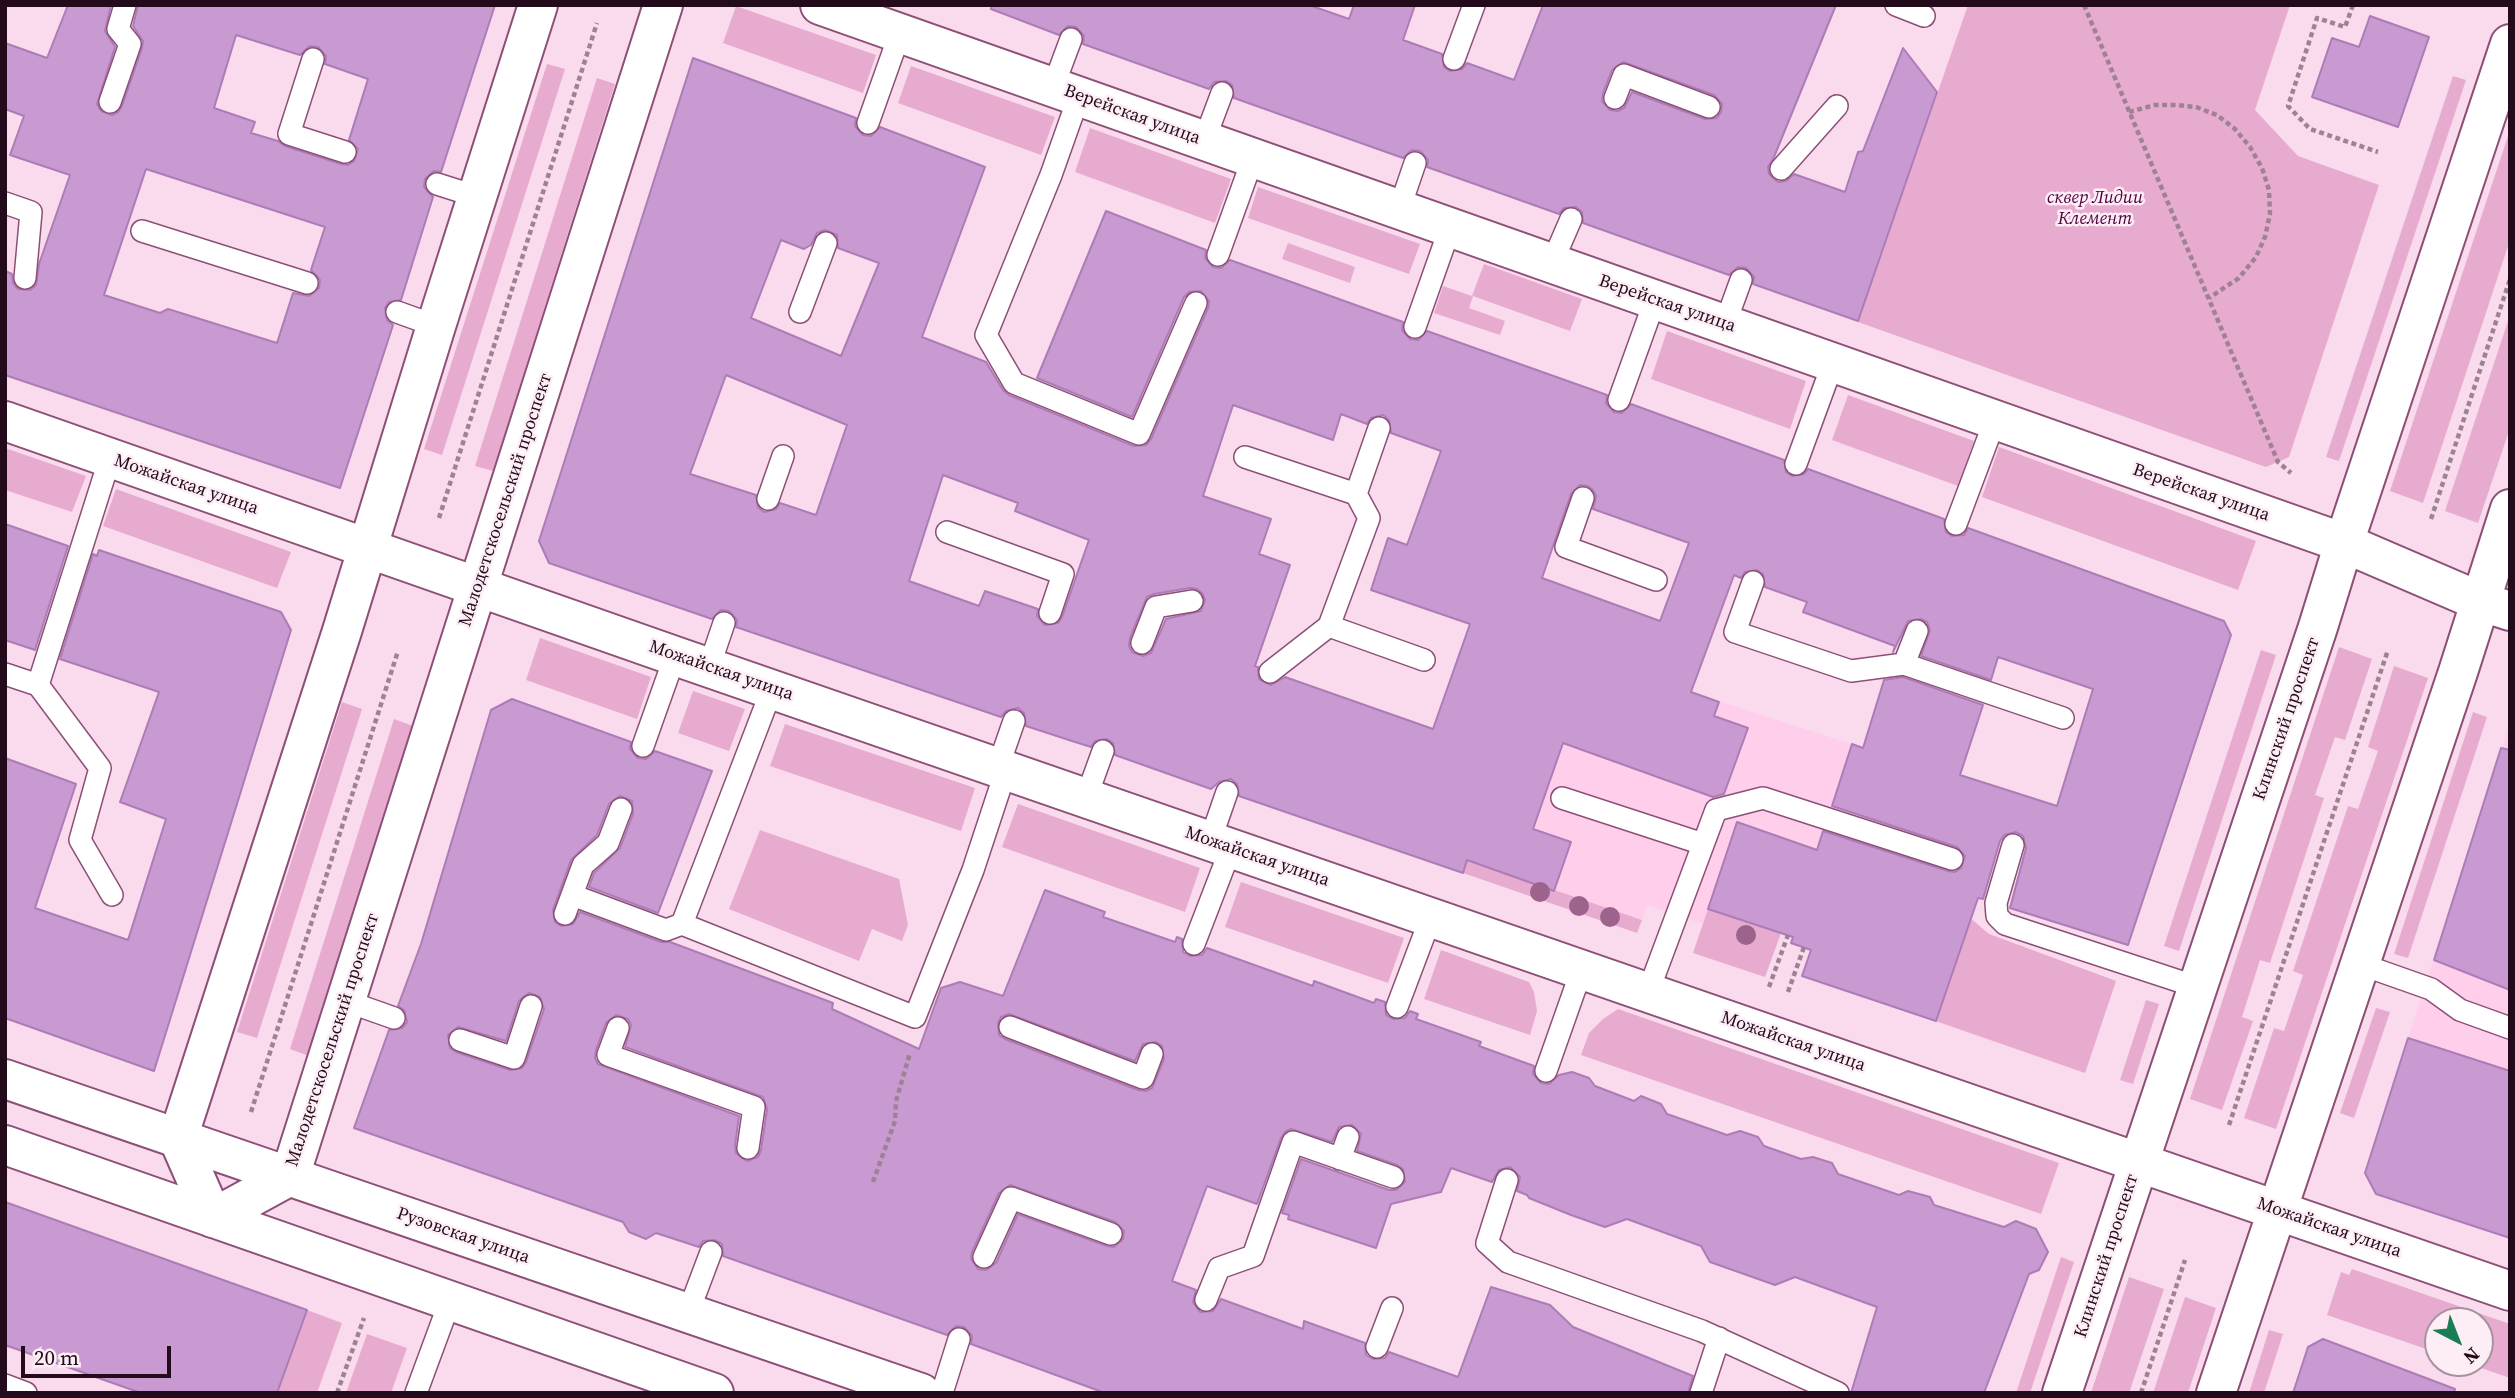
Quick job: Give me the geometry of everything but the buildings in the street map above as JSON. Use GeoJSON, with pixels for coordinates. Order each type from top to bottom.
{"type":"FeatureCollection","features":[{"type":"Feature","properties":{"kind":"street"},"geometry":{"type":"LineString","coordinates":[[213,1218],[177,1138],[368,548],[538,5]]}},
{"type":"Feature","properties":{"kind":"street","name":"Малодетскосельский проспект"},"geometry":{"type":"LineString","coordinates":[[213,1218],[290,1176],[663,5]]}},
{"type":"Feature","properties":{"kind":"street","name":"Верейская улица"},"geometry":{"type":"LineString","coordinates":[[829,7],[2344,543],[2494,606]]}},
{"type":"Feature","properties":{"kind":"street","name":"Клинский проспект"},"geometry":{"type":"LineString","coordinates":[[2062,1393],[2510,44]]}},
{"type":"Feature","properties":{"kind":"street","name":"Можайская улица"},"geometry":{"type":"LineString","coordinates":[[5,421],[692,662],[2510,1291]]}},
{"type":"Feature","properties":{"kind":"street"},"geometry":{"type":"LineString","coordinates":[[2216,1393],[2458,672],[2494,606],[2510,509]]}},
{"type":"Feature","properties":{"kind":"street","name":"Рузовская улица"},"geometry":{"type":"LineString","coordinates":[[5,1079],[921,1393]]}},
{"type":"Feature","properties":{"kind":"street"},"geometry":{"type":"LineString","coordinates":[[5,1146],[714,1393]]}},
{"type":"Feature","properties":{"kind":"lane"},"geometry":{"type":"LineString","coordinates":[[110,102],[130,44],[118,29],[125,5]]}},
{"type":"Feature","properties":{"kind":"lane"},"geometry":{"type":"LineString","coordinates":[[1454,59],[1474,5]]}},
{"type":"Feature","properties":{"kind":"lane"},"geometry":{"type":"LineString","coordinates":[[1896,5],[1924,16]]}},
{"type":"Feature","properties":{"kind":"lane"},"geometry":{"type":"LineString","coordinates":[[868,123],[900,33]]}},
{"type":"Feature","properties":{"kind":"lane"},"geometry":{"type":"LineString","coordinates":[[1071,39],[1066,92],[1051,175],[986,335],[1014,383],[1139,434],[1196,303]]}},
{"type":"Feature","properties":{"kind":"lane"},"geometry":{"type":"LineString","coordinates":[[313,59],[289,134],[345,152]]}},
{"type":"Feature","properties":{"kind":"lane"},"geometry":{"type":"LineString","coordinates":[[1615,98],[1624,75],[1709,107]]}},
{"type":"Feature","properties":{"kind":"lane"},"geometry":{"type":"LineString","coordinates":[[1204,141],[1222,93]]}},
{"type":"Feature","properties":{"kind":"lane"},"geometry":{"type":"LineString","coordinates":[[1781,169],[1837,106]]}},
{"type":"Feature","properties":{"kind":"lane"},"geometry":{"type":"LineString","coordinates":[[1217,255],[1253,158]]}},
{"type":"Feature","properties":{"kind":"lane"},"geometry":{"type":"LineString","coordinates":[[1399,210],[1415,163]]}},
{"type":"Feature","properties":{"kind":"lane"},"geometry":{"type":"LineString","coordinates":[[437,184],[478,197]]}},
{"type":"Feature","properties":{"kind":"lane"},"geometry":{"type":"LineString","coordinates":[[5,203],[31,212],[25,278]]}},
{"type":"Feature","properties":{"kind":"lane"},"geometry":{"type":"LineString","coordinates":[[1552,264],[1571,219]]}},
{"type":"Feature","properties":{"kind":"lane"},"geometry":{"type":"LineString","coordinates":[[1415,327],[1450,228]]}},
{"type":"Feature","properties":{"kind":"lane"},"geometry":{"type":"LineString","coordinates":[[142,231],[307,283]]}},
{"type":"Feature","properties":{"kind":"lane"},"geometry":{"type":"LineString","coordinates":[[800,312],[826,243]]}},
{"type":"Feature","properties":{"kind":"lane"},"geometry":{"type":"LineString","coordinates":[[1725,324],[1741,279]]}},
{"type":"Feature","properties":{"kind":"lane"},"geometry":{"type":"LineString","coordinates":[[1619,400],[1655,300]]}},
{"type":"Feature","properties":{"kind":"lane"},"geometry":{"type":"LineString","coordinates":[[397,312],[436,326]]}},
{"type":"Feature","properties":{"kind":"lane"},"geometry":{"type":"LineString","coordinates":[[1796,464],[1833,363]]}},
{"type":"Feature","properties":{"kind":"lane"},"geometry":{"type":"LineString","coordinates":[[1956,524],[1995,420]]}},
{"type":"Feature","properties":{"kind":"lane"},"geometry":{"type":"LineString","coordinates":[[1356,494],[1379,429]]}},
{"type":"Feature","properties":{"kind":"lane"},"geometry":{"type":"LineString","coordinates":[[768,499],[783,456]]}},
{"type":"Feature","properties":{"kind":"lane"},"geometry":{"type":"LineString","coordinates":[[1245,457],[1356,494],[1369,518],[1329,626],[1270,672]]}},
{"type":"Feature","properties":{"kind":"lane"},"geometry":{"type":"LineString","coordinates":[[38,685],[110,458]]}},
{"type":"Feature","properties":{"kind":"lane"},"geometry":{"type":"LineString","coordinates":[[1583,498],[1566,547],[1656,580]]}},
{"type":"Feature","properties":{"kind":"lane"},"geometry":{"type":"LineString","coordinates":[[947,532],[1063,574],[1051,613]]}},
{"type":"Feature","properties":{"kind":"lane"},"geometry":{"type":"LineString","coordinates":[[1753,582],[1735,632],[1851,671],[1904,664],[2063,718]]}},
{"type":"Feature","properties":{"kind":"lane"},"geometry":{"type":"LineString","coordinates":[[1142,643],[1156,607],[1192,601]]}},
{"type":"Feature","properties":{"kind":"lane"},"geometry":{"type":"LineString","coordinates":[[643,746],[692,662],[724,623]]}},
{"type":"Feature","properties":{"kind":"lane"},"geometry":{"type":"LineString","coordinates":[[1329,626],[1423,660]]}},
{"type":"Feature","properties":{"kind":"lane"},"geometry":{"type":"LineString","coordinates":[[1904,664],[1917,631]]}},
{"type":"Feature","properties":{"kind":"lane"},"geometry":{"type":"LineString","coordinates":[[5,674],[38,685],[100,768],[80,840],[112,895]]}},
{"type":"Feature","properties":{"kind":"lane"},"geometry":{"type":"LineString","coordinates":[[682,924],[772,689]]}},
{"type":"Feature","properties":{"kind":"lane"},"geometry":{"type":"LineString","coordinates":[[621,809],[608,843],[583,865],[569,904],[652,930],[666,930],[682,924],[915,1017],[974,870],[1014,722]]}},
{"type":"Feature","properties":{"kind":"lane"},"geometry":{"type":"LineString","coordinates":[[1086,798],[1103,751]]}},
{"type":"Feature","properties":{"kind":"lane"},"geometry":{"type":"LineString","coordinates":[[1194,944],[1220,844],[1227,792]]}},
{"type":"Feature","properties":{"kind":"lane"},"geometry":{"type":"LineString","coordinates":[[1562,798],[1703,845]]}},
{"type":"Feature","properties":{"kind":"lane"},"geometry":{"type":"LineString","coordinates":[[1648,992],[1716,810],[1763,798],[1952,859]]}},
{"type":"Feature","properties":{"kind":"lane"},"geometry":{"type":"LineString","coordinates":[[2013,845],[1996,903],[1997,916],[2005,925],[2197,987]]}},
{"type":"Feature","properties":{"kind":"lane"},"geometry":{"type":"LineString","coordinates":[[1397,1007],[1431,917]]}},
{"type":"Feature","properties":{"kind":"lane"},"geometry":{"type":"LineString","coordinates":[[2360,964],[2431,989],[2460,1010],[2510,1028]]}},
{"type":"Feature","properties":{"kind":"lane"},"geometry":{"type":"LineString","coordinates":[[1546,1071],[1582,970]]}},
{"type":"Feature","properties":{"kind":"lane"},"geometry":{"type":"LineString","coordinates":[[346,1001],[394,1018]]}},
{"type":"Feature","properties":{"kind":"lane"},"geometry":{"type":"LineString","coordinates":[[460,1040],[514,1058],[531,1006]]}},
{"type":"Feature","properties":{"kind":"lane"},"geometry":{"type":"LineString","coordinates":[[1010,1027],[1143,1078],[1152,1054]]}},
{"type":"Feature","properties":{"kind":"lane"},"geometry":{"type":"LineString","coordinates":[[618,1028],[608,1055],[754,1107],[748,1148]]}},
{"type":"Feature","properties":{"kind":"lane"},"geometry":{"type":"LineString","coordinates":[[1340,1159],[1348,1137]]}},
{"type":"Feature","properties":{"kind":"lane"},"geometry":{"type":"LineString","coordinates":[[1206,1300],[1219,1268],[1253,1256],[1293,1142],[1393,1177]]}},
{"type":"Feature","properties":{"kind":"lane"},"geometry":{"type":"LineString","coordinates":[[1507,1180],[1487,1243],[1508,1262],[1719,1338],[1826,1390]]}},
{"type":"Feature","properties":{"kind":"lane"},"geometry":{"type":"LineString","coordinates":[[984,1257],[1012,1198],[1111,1234]]}},
{"type":"Feature","properties":{"kind":"lane"},"geometry":{"type":"LineString","coordinates":[[688,1313],[711,1252]]}},
{"type":"Feature","properties":{"kind":"lane"},"geometry":{"type":"LineString","coordinates":[[416,1393],[450,1301]]}},
{"type":"Feature","properties":{"kind":"lane"},"geometry":{"type":"LineString","coordinates":[[1377,1348],[1392,1308]]}},
{"type":"Feature","properties":{"kind":"lane"},"geometry":{"type":"LineString","coordinates":[[1701,1393],[1719,1338]]}},
{"type":"Feature","properties":{"kind":"lane"},"geometry":{"type":"LineString","coordinates":[[942,1393],[959,1339]]}},
{"type":"Feature","properties":{"kind":"lane"},"geometry":{"type":"LineString","coordinates":[[5,1385],[26,1393]]}},
{"type":"Feature","properties":{"kind":"path"},"geometry":{"type":"LineString","coordinates":[[2084,5],[2278,462]]}},
{"type":"Feature","properties":{"kind":"path"},"geometry":{"type":"LineString","coordinates":[[2353,5],[2345,27],[2317,18],[2288,106],[2310,129],[2378,152]]}},
{"type":"Feature","properties":{"kind":"path"},"geometry":{"type":"LineString","coordinates":[[439,518],[597,23]]}},
{"type":"Feature","properties":{"kind":"path"},"geometry":{"type":"LineString","coordinates":[[2129,111],[2155,105],[2176,105],[2196,107],[2217,115],[2235,129],[2262,168],[2269,190],[2270,214],[2265,237],[2256,257],[2239,278],[2208,298]]}},
{"type":"Feature","properties":{"kind":"path"},"geometry":{"type":"LineString","coordinates":[[2431,519],[2510,279]]}},
{"type":"Feature","properties":{"kind":"path"},"geometry":{"type":"LineString","coordinates":[[251,1112],[398,650]]}},
{"type":"Feature","properties":{"kind":"path"},"geometry":{"type":"LineString","coordinates":[[2229,1125],[2388,650]]}},
{"type":"Feature","properties":{"kind":"path"},"geometry":{"type":"LineString","coordinates":[[1767,990],[1788,935]]}},
{"type":"Feature","properties":{"kind":"path"},"geometry":{"type":"LineString","coordinates":[[1786,997],[1804,947]]}},
{"type":"Feature","properties":{"kind":"path"},"geometry":{"type":"LineString","coordinates":[[873,1182],[895,1121],[896,1101],[910,1054],[915,1017]]}},
{"type":"Feature","properties":{"kind":"path"},"geometry":{"type":"LineString","coordinates":[[2141,1393],[2185,1260]]}},
{"type":"Feature","properties":{"kind":"path"},"geometry":{"type":"LineString","coordinates":[[337,1393],[365,1316]]}},
{"type":"Feature","properties":{"kind":"shaded area"},"geometry":{"type":"Polygon","coordinates":[[[1540,650],[1691,692],[2002,793],[1969,917],[1989,934],[2116,981],[2085,1073],[1802,976],[1811,950],[1791,943],[1793,937],[1709,909],[1703,924],[1647,905],[1642,920],[1467,860],[1540,650]]]}},
{"type":"Feature","properties":{"kind":"shaded area"},"geometry":{"type":"Polygon","coordinates":[[[2510,723],[2510,1071],[2408,1038],[2510,723]]]}},
{"type":"Feature","properties":{"kind":"green space","name":"сквер Лидии Клемент"},"geometry":{"type":"Polygon","coordinates":[[[1968,5],[2290,5],[2255,110],[2298,156],[2379,185],[2289,457],[2266,467],[1858,322],[1968,5]]]}},
{"type":"Feature","properties":{"kind":"green space"},"geometry":{"type":"Polygon","coordinates":[[[736,6],[876,55],[863,93],[723,43],[736,6]]]}},
{"type":"Feature","properties":{"kind":"green space"},"geometry":{"type":"Polygon","coordinates":[[[547,64],[565,69],[442,455],[424,449],[547,64]]]}},
{"type":"Feature","properties":{"kind":"green space"},"geometry":{"type":"Polygon","coordinates":[[[911,66],[1055,117],[1041,155],[898,103],[911,66]]]}},
{"type":"Feature","properties":{"kind":"green space"},"geometry":{"type":"Polygon","coordinates":[[[2453,76],[2466,80],[2339,461],[2326,457],[2453,76]]]}},
{"type":"Feature","properties":{"kind":"green space"},"geometry":{"type":"Polygon","coordinates":[[[597,78],[615,84],[493,471],[475,466],[597,78]]]}},
{"type":"Feature","properties":{"kind":"green space"},"geometry":{"type":"Polygon","coordinates":[[[1090,128],[1231,179],[1215,223],[1075,172],[1090,128]]]}},
{"type":"Feature","properties":{"kind":"green space"},"geometry":{"type":"Polygon","coordinates":[[[2510,130],[2510,240],[2423,503],[2390,491],[2510,130]]]}},
{"type":"Feature","properties":{"kind":"green space"},"geometry":{"type":"Polygon","coordinates":[[[1258,187],[1420,244],[1409,274],[1248,218],[1258,187]]]}},
{"type":"Feature","properties":{"kind":"green space"},"geometry":{"type":"Polygon","coordinates":[[[1288,243],[1355,267],[1350,283],[1282,259],[1288,243]]]}},
{"type":"Feature","properties":{"kind":"green space"},"geometry":{"type":"Polygon","coordinates":[[[1484,264],[1582,299],[1570,331],[1473,296],[1469,308],[1505,321],[1500,335],[1434,313],[1443,286],[1472,296],[1484,264]]]}},
{"type":"Feature","properties":{"kind":"green space"},"geometry":{"type":"Polygon","coordinates":[[[2510,315],[2510,428],[2478,523],[2445,511],[2510,315]]]}},
{"type":"Feature","properties":{"kind":"green space"},"geometry":{"type":"Polygon","coordinates":[[[1667,331],[1806,381],[1790,429],[1651,379],[1667,331]]]}},
{"type":"Feature","properties":{"kind":"green space"},"geometry":{"type":"Polygon","coordinates":[[[1848,395],[1974,441],[1958,486],[1832,440],[1848,395]]]}},
{"type":"Feature","properties":{"kind":"green space"},"geometry":{"type":"Polygon","coordinates":[[[1999,447],[2256,541],[2238,590],[1982,497],[1999,447]]]}},
{"type":"Feature","properties":{"kind":"green space"},"geometry":{"type":"Polygon","coordinates":[[[5,448],[86,476],[72,512],[5,490],[5,448]]]}},
{"type":"Feature","properties":{"kind":"green space"},"geometry":{"type":"Polygon","coordinates":[[[116,489],[291,552],[277,588],[103,526],[116,489]]]}},
{"type":"Feature","properties":{"kind":"green space"},"geometry":{"type":"Polygon","coordinates":[[[540,638],[651,677],[637,719],[526,680],[540,638]]]}},
{"type":"Feature","properties":{"kind":"green space"},"geometry":{"type":"Polygon","coordinates":[[[2339,647],[2372,659],[2345,740],[2335,737],[2315,795],[2324,798],[2270,963],[2260,960],[2242,1017],[2253,1021],[2222,1110],[2190,1099],[2339,647]]]}},
{"type":"Feature","properties":{"kind":"green space"},"geometry":{"type":"Polygon","coordinates":[[[2261,650],[2276,655],[2179,951],[2164,946],[2261,650]]]}},
{"type":"Feature","properties":{"kind":"green space"},"geometry":{"type":"Polygon","coordinates":[[[2394,666],[2428,678],[2276,1129],[2244,1118],[2274,1028],[2284,1031],[2303,975],[2293,971],[2348,806],[2358,809],[2378,751],[2368,747],[2394,666]]]}},
{"type":"Feature","properties":{"kind":"green space"},"geometry":{"type":"Polygon","coordinates":[[[693,691],[745,709],[729,751],[678,733],[693,691]]]}},
{"type":"Feature","properties":{"kind":"green space"},"geometry":{"type":"Polygon","coordinates":[[[342,702],[362,709],[257,1038],[237,1032],[342,702]]]}},
{"type":"Feature","properties":{"kind":"green space"},"geometry":{"type":"Polygon","coordinates":[[[2473,712],[2487,717],[2408,958],[2394,954],[2473,712]]]}},
{"type":"Feature","properties":{"kind":"green space"},"geometry":{"type":"Polygon","coordinates":[[[394,719],[413,726],[309,1056],[290,1049],[394,719]]]}},
{"type":"Feature","properties":{"kind":"green space"},"geometry":{"type":"Polygon","coordinates":[[[785,724],[975,788],[961,831],[770,766],[785,724]]]}},
{"type":"Feature","properties":{"kind":"green space"},"geometry":{"type":"Polygon","coordinates":[[[1018,804],[1200,868],[1185,912],[1002,847],[1018,804]]]}},
{"type":"Feature","properties":{"kind":"green space"},"geometry":{"type":"Polygon","coordinates":[[[760,830],[899,879],[908,925],[902,941],[872,929],[859,961],[729,909],[760,830]]]}},
{"type":"Feature","properties":{"kind":"green space"},"geometry":{"type":"Polygon","coordinates":[[[1467,860],[1642,920],[1637,933],[1463,873],[1467,860]]]}},
{"type":"Feature","properties":{"kind":"green space"},"geometry":{"type":"Polygon","coordinates":[[[1241,882],[1404,938],[1388,983],[1225,927],[1241,882]]]}},
{"type":"Feature","properties":{"kind":"green space"},"geometry":{"type":"Polygon","coordinates":[[[1708,909],[1781,933],[1765,977],[1693,953],[1708,909]]]}},
{"type":"Feature","properties":{"kind":"green space"},"geometry":{"type":"Polygon","coordinates":[[[1969,917],[1989,934],[2116,981],[2085,1073],[1936,1021],[1969,917]]]}},
{"type":"Feature","properties":{"kind":"green space"},"geometry":{"type":"Polygon","coordinates":[[[1441,950],[1529,982],[1534,992],[1537,1011],[1530,1035],[1424,999],[1441,950]]]}},
{"type":"Feature","properties":{"kind":"green space"},"geometry":{"type":"Polygon","coordinates":[[[2146,1000],[2159,1004],[2133,1084],[2120,1080],[2146,1000]]]}},
{"type":"Feature","properties":{"kind":"green space"},"geometry":{"type":"Polygon","coordinates":[[[2376,1008],[2390,1012],[2354,1118],[2340,1113],[2376,1008]]]}},
{"type":"Feature","properties":{"kind":"green space"},"geometry":{"type":"Polygon","coordinates":[[[1618,1009],[2059,1163],[2041,1214],[1581,1055],[1589,1033],[1618,1009]]]}},
{"type":"Feature","properties":{"kind":"green space"},"geometry":{"type":"Polygon","coordinates":[[[2061,1257],[2074,1262],[2030,1393],[2016,1393],[2061,1257]]]}},
{"type":"Feature","properties":{"kind":"green space"},"geometry":{"type":"Polygon","coordinates":[[[2352,1269],[2461,1307],[2424,1307],[2424,1348],[2327,1315],[2341,1272],[2349,1275],[2352,1269]]]}},
{"type":"Feature","properties":{"kind":"green space"},"geometry":{"type":"Polygon","coordinates":[[[2129,1277],[2164,1289],[2129,1393],[2091,1393],[2129,1277]]]}},
{"type":"Feature","properties":{"kind":"green space"},"geometry":{"type":"Polygon","coordinates":[[[2185,1297],[2216,1308],[2188,1393],[2153,1393],[2185,1297]]]}},
{"type":"Feature","properties":{"kind":"green space"},"geometry":{"type":"Polygon","coordinates":[[[307,1310],[342,1323],[317,1393],[277,1393],[307,1310]]]}},
{"type":"Feature","properties":{"kind":"green space"},"geometry":{"type":"Polygon","coordinates":[[[2494,1318],[2510,1324],[2510,1378],[2494,1372],[2494,1318]]]}},
{"type":"Feature","properties":{"kind":"green space"},"geometry":{"type":"Polygon","coordinates":[[[2269,1330],[2283,1334],[2264,1393],[2249,1393],[2269,1330]]]}},
{"type":"Feature","properties":{"kind":"green space"},"geometry":{"type":"Polygon","coordinates":[[[367,1334],[407,1348],[391,1393],[346,1393],[367,1334]]]}}]}
